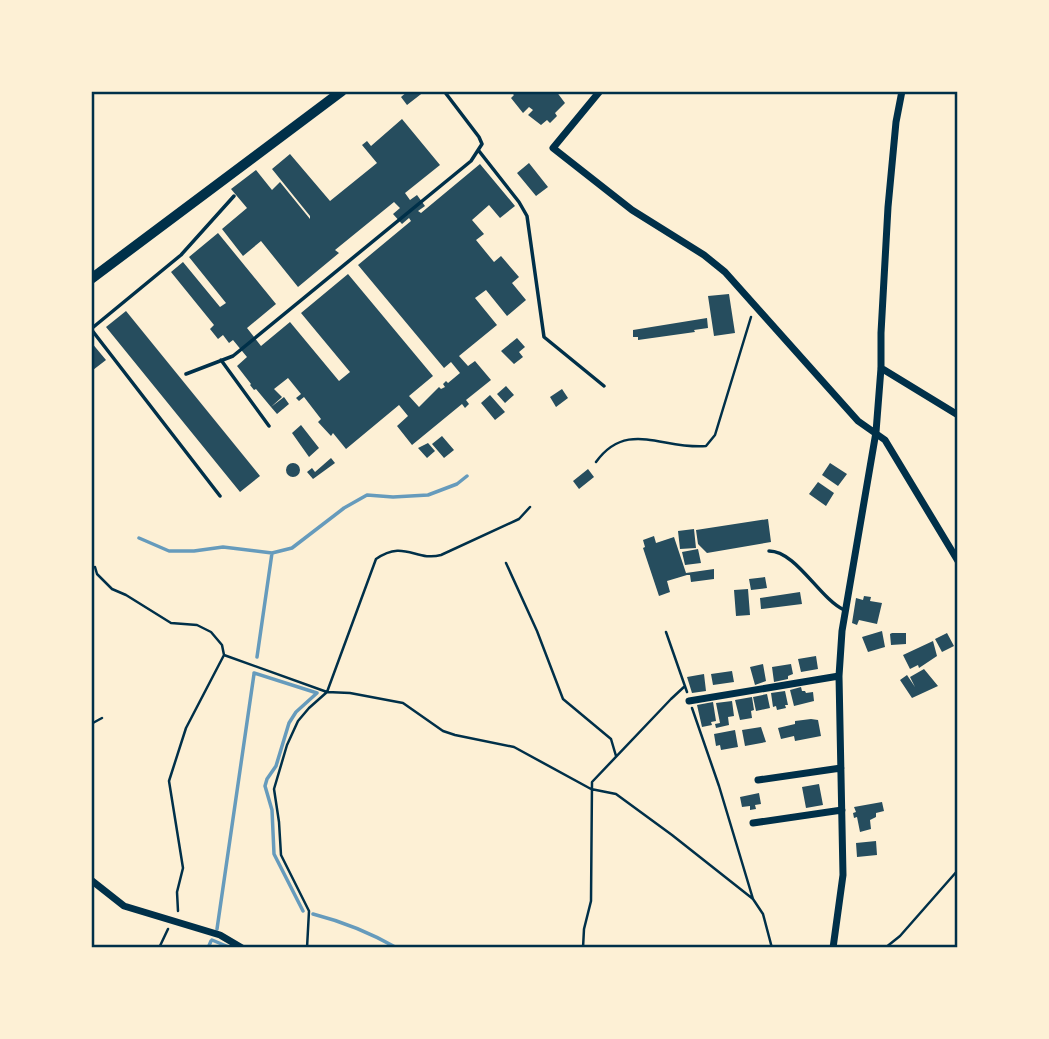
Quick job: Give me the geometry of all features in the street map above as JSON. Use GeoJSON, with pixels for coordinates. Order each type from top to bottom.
{"type":"FeatureCollection","features":[{"type":"Feature","properties":{"kind":"main road"},"geometry":{"type":"LineString","coordinates":[[91,279],[342,91]]}},
{"type":"Feature","properties":{"kind":"street"},"geometry":{"type":"LineString","coordinates":[[600,91],[553,148],[632,210],[704,255],[725,272],[858,421],[876,432],[891,449],[957,556]]}},
{"type":"Feature","properties":{"kind":"street"},"geometry":{"type":"LineString","coordinates":[[833,948],[843,875],[839,676],[845,610],[876,432],[888,207],[896,122],[902,91]]}},
{"type":"Feature","properties":{"kind":"street"},"geometry":{"type":"LineString","coordinates":[[881,368],[958,415]]}},
{"type":"Feature","properties":{"kind":"street"},"geometry":{"type":"LineString","coordinates":[[689,701],[839,676]]}},
{"type":"Feature","properties":{"kind":"street"},"geometry":{"type":"LineString","coordinates":[[758,780],[841,768]]}},
{"type":"Feature","properties":{"kind":"street"},"geometry":{"type":"LineString","coordinates":[[753,822],[842,810]]}},
{"type":"Feature","properties":{"kind":"street"},"geometry":{"type":"LineString","coordinates":[[91,880],[124,906],[220,935],[242,948]]}},
{"type":"Feature","properties":{"kind":"lane"},"geometry":{"type":"LineString","coordinates":[[186,373],[233,356],[471,161],[482,144],[479,136],[443,91]]}},
{"type":"Feature","properties":{"kind":"lane"},"geometry":{"type":"LineString","coordinates":[[479,151],[527,216],[544,337],[604,386]]}},
{"type":"Feature","properties":{"kind":"lane"},"geometry":{"type":"LineString","coordinates":[[220,496],[91,329],[181,255],[234,197]]}},
{"type":"Feature","properties":{"kind":"lane"},"geometry":{"type":"LineString","coordinates":[[222,360],[270,426]]}},
{"type":"Feature","properties":{"kind":"lane"},"geometry":{"type":"LineString","coordinates":[[768,551],[777,551],[795,564],[834,605],[845,610]]}},
{"type":"Feature","properties":{"kind":"path"},"geometry":{"type":"LineString","coordinates":[[596,462],[605,450],[626,438],[706,446],[715,435],[754,307]]}},
{"type":"Feature","properties":{"kind":"path"},"geometry":{"type":"LineString","coordinates":[[306,948],[309,911],[281,855],[274,789],[287,745],[298,721],[327,692],[376,559],[392,550],[410,551],[431,558],[442,555],[519,519],[530,506]]}},
{"type":"Feature","properties":{"kind":"path"},"geometry":{"type":"LineString","coordinates":[[506,562],[537,631],[563,699],[611,739],[616,756]]}},
{"type":"Feature","properties":{"kind":"path"},"geometry":{"type":"LineString","coordinates":[[95,567],[97,575],[112,589],[126,594],[171,624],[197,625],[211,632],[222,645],[225,655],[186,728],[169,781],[183,868],[174,921],[159,948]]}},
{"type":"Feature","properties":{"kind":"path"},"geometry":{"type":"LineString","coordinates":[[666,632],[719,786],[753,899],[763,914],[772,948]]}},
{"type":"Feature","properties":{"kind":"path"},"geometry":{"type":"LineString","coordinates":[[225,655],[327,692],[350,693],[403,703],[443,731],[514,747],[591,789],[616,794],[753,899]]}},
{"type":"Feature","properties":{"kind":"path"},"geometry":{"type":"LineString","coordinates":[[583,948],[584,929],[591,901],[592,782],[686,686]]}},
{"type":"Feature","properties":{"kind":"path"},"geometry":{"type":"LineString","coordinates":[[91,724],[102,718]]}},
{"type":"Feature","properties":{"kind":"path"},"geometry":{"type":"LineString","coordinates":[[885,948],[900,936],[958,870]]}},
{"type":"Feature","properties":{"kind":"building"},"geometry":{"type":"Polygon","coordinates":[[[408,91],[425,91],[407,105],[401,97],[408,91]]]}},
{"type":"Feature","properties":{"kind":"building"},"geometry":{"type":"Polygon","coordinates":[[[510,91],[556,91],[565,103],[550,123],[547,120],[541,125],[528,115],[533,110],[529,107],[523,113],[511,98],[514,95],[510,91]]]}},
{"type":"Feature","properties":{"kind":"building"},"geometry":{"type":"Polygon","coordinates":[[[402,119],[440,165],[405,193],[410,200],[417,195],[425,206],[418,211],[421,213],[480,164],[515,206],[500,218],[489,205],[472,220],[484,234],[476,240],[494,262],[501,256],[519,277],[512,283],[526,300],[507,316],[486,290],[475,298],[497,325],[459,356],[468,366],[475,361],[491,380],[466,400],[469,404],[465,408],[462,404],[412,445],[397,426],[408,416],[399,405],[346,449],[333,433],[331,436],[318,422],[321,419],[304,397],[299,401],[296,398],[301,394],[288,378],[274,389],[282,397],[271,407],[256,389],[254,390],[237,366],[247,357],[233,340],[229,343],[223,335],[218,339],[210,329],[214,325],[171,272],[183,262],[220,307],[226,303],[189,257],[218,233],[276,304],[247,328],[261,346],[290,322],[339,381],[350,372],[301,313],[348,274],[433,376],[409,396],[419,407],[439,387],[445,387],[443,384],[446,381],[448,383],[460,373],[451,362],[444,368],[358,265],[411,221],[409,218],[402,224],[393,214],[400,208],[394,202],[335,250],[339,253],[298,287],[261,241],[243,256],[222,229],[247,208],[231,189],[256,170],[272,190],[280,182],[310,219],[272,169],[290,154],[330,201],[377,163],[362,145],[367,141],[371,146],[402,119]]]}},
{"type":"Feature","properties":{"kind":"building"},"geometry":{"type":"Polygon","coordinates":[[[529,163],[548,187],[536,196],[517,173],[529,163]]]}},
{"type":"Feature","properties":{"kind":"building"},"geometry":{"type":"Polygon","coordinates":[[[729,294],[735,333],[714,336],[708,296],[729,294]]]}},
{"type":"Feature","properties":{"kind":"building"},"geometry":{"type":"Polygon","coordinates":[[[126,311],[260,476],[240,492],[106,327],[126,311]]]}},
{"type":"Feature","properties":{"kind":"building"},"geometry":{"type":"Polygon","coordinates":[[[707,318],[708,328],[694,330],[695,332],[638,340],[638,337],[633,337],[633,330],[707,318]]]}},
{"type":"Feature","properties":{"kind":"building"},"geometry":{"type":"Polygon","coordinates":[[[517,338],[525,347],[519,352],[523,357],[514,364],[501,351],[517,338]]]}},
{"type":"Feature","properties":{"kind":"building"},"geometry":{"type":"Polygon","coordinates":[[[91,342],[106,360],[93,370],[91,367],[91,342]]]}},
{"type":"Feature","properties":{"kind":"building"},"geometry":{"type":"Polygon","coordinates":[[[506,386],[514,395],[505,403],[497,394],[506,386]]]}},
{"type":"Feature","properties":{"kind":"building"},"geometry":{"type":"Polygon","coordinates":[[[562,389],[568,398],[556,407],[550,397],[562,389]]]}},
{"type":"Feature","properties":{"kind":"building"},"geometry":{"type":"Polygon","coordinates":[[[490,395],[505,412],[495,420],[481,403],[490,395]]]}},
{"type":"Feature","properties":{"kind":"building"},"geometry":{"type":"Polygon","coordinates":[[[284,397],[289,404],[277,414],[271,407],[284,397]]]}},
{"type":"Feature","properties":{"kind":"building"},"geometry":{"type":"Polygon","coordinates":[[[301,425],[319,448],[309,457],[292,433],[301,425]]]}},
{"type":"Feature","properties":{"kind":"building"},"geometry":{"type":"Polygon","coordinates":[[[442,436],[454,450],[444,458],[432,444],[442,436]]]}},
{"type":"Feature","properties":{"kind":"building"},"geometry":{"type":"Polygon","coordinates":[[[428,443],[435,451],[427,458],[418,448],[428,443]]]}},
{"type":"Feature","properties":{"kind":"building"},"geometry":{"type":"Polygon","coordinates":[[[331,458],[335,463],[313,479],[307,472],[312,468],[315,472],[331,458]]]}},
{"type":"Feature","properties":{"kind":"building"},"geometry":{"type":"Polygon","coordinates":[[[293,463],[298,465],[298,475],[293,477],[288,475],[286,470],[288,465],[293,463]]]}},
{"type":"Feature","properties":{"kind":"building"},"geometry":{"type":"Polygon","coordinates":[[[830,463],[847,474],[838,486],[822,475],[830,463]]]}},
{"type":"Feature","properties":{"kind":"building"},"geometry":{"type":"Polygon","coordinates":[[[588,469],[594,477],[579,489],[573,481],[588,469]]]}},
{"type":"Feature","properties":{"kind":"building"},"geometry":{"type":"Polygon","coordinates":[[[818,482],[834,493],[826,506],[809,494],[818,482]]]}},
{"type":"Feature","properties":{"kind":"building"},"geometry":{"type":"Polygon","coordinates":[[[768,519],[771,542],[707,553],[698,544],[696,530],[768,519]]]}},
{"type":"Feature","properties":{"kind":"building"},"geometry":{"type":"Polygon","coordinates":[[[694,529],[696,548],[680,549],[678,531],[694,529]]]}},
{"type":"Feature","properties":{"kind":"building"},"geometry":{"type":"Polygon","coordinates":[[[654,536],[656,543],[674,537],[686,573],[714,569],[714,579],[691,582],[690,575],[687,575],[667,581],[670,592],[659,596],[643,548],[643,540],[654,536]]]}},
{"type":"Feature","properties":{"kind":"building"},"geometry":{"type":"Polygon","coordinates":[[[698,549],[701,563],[685,565],[682,552],[698,549]]]}},
{"type":"Feature","properties":{"kind":"building"},"geometry":{"type":"Polygon","coordinates":[[[765,577],[767,588],[751,590],[749,579],[765,577]]]}},
{"type":"Feature","properties":{"kind":"building"},"geometry":{"type":"Polygon","coordinates":[[[748,589],[750,615],[736,616],[734,590],[748,589]]]}},
{"type":"Feature","properties":{"kind":"building"},"geometry":{"type":"Polygon","coordinates":[[[800,592],[802,604],[761,609],[760,598],[800,592]]]}},
{"type":"Feature","properties":{"kind":"building"},"geometry":{"type":"Polygon","coordinates":[[[864,596],[871,597],[870,601],[882,603],[877,624],[859,620],[857,625],[852,623],[856,598],[863,600],[864,596]]]}},
{"type":"Feature","properties":{"kind":"building"},"geometry":{"type":"Polygon","coordinates":[[[882,631],[885,647],[868,652],[862,637],[882,631]]]}},
{"type":"Feature","properties":{"kind":"building"},"geometry":{"type":"Polygon","coordinates":[[[892,633],[906,633],[906,644],[891,645],[892,633]]]}},
{"type":"Feature","properties":{"kind":"building"},"geometry":{"type":"Polygon","coordinates":[[[947,633],[954,646],[942,652],[935,639],[947,633]]]}},
{"type":"Feature","properties":{"kind":"building"},"geometry":{"type":"Polygon","coordinates":[[[933,641],[937,656],[919,668],[918,665],[910,669],[903,655],[933,641]]]}},
{"type":"Feature","properties":{"kind":"building"},"geometry":{"type":"Polygon","coordinates":[[[816,656],[818,669],[801,672],[798,659],[816,656]]]}},
{"type":"Feature","properties":{"kind":"building"},"geometry":{"type":"Polygon","coordinates":[[[763,664],[766,681],[755,685],[750,667],[763,664]]]}},
{"type":"Feature","properties":{"kind":"building"},"geometry":{"type":"Polygon","coordinates":[[[791,664],[793,674],[788,676],[788,679],[774,682],[772,667],[791,664]]]}},
{"type":"Feature","properties":{"kind":"building"},"geometry":{"type":"Polygon","coordinates":[[[924,669],[938,686],[912,698],[900,680],[907,675],[915,687],[910,677],[924,669]]]}},
{"type":"Feature","properties":{"kind":"building"},"geometry":{"type":"Polygon","coordinates":[[[732,671],[734,682],[713,685],[711,674],[732,671]]]}},
{"type":"Feature","properties":{"kind":"building"},"geometry":{"type":"Polygon","coordinates":[[[704,674],[706,691],[692,693],[687,677],[704,674]]]}},
{"type":"Feature","properties":{"kind":"building"},"geometry":{"type":"Polygon","coordinates":[[[801,687],[806,693],[813,692],[814,701],[794,706],[790,690],[801,687]]]}},
{"type":"Feature","properties":{"kind":"building"},"geometry":{"type":"Polygon","coordinates":[[[785,691],[788,705],[777,710],[776,706],[773,707],[771,693],[785,691]]]}},
{"type":"Feature","properties":{"kind":"building"},"geometry":{"type":"Polygon","coordinates":[[[767,694],[770,708],[756,711],[753,697],[767,694]]]}},
{"type":"Feature","properties":{"kind":"building"},"geometry":{"type":"Polygon","coordinates":[[[752,697],[752,718],[740,720],[735,700],[752,697]]]}},
{"type":"Feature","properties":{"kind":"building"},"geometry":{"type":"Polygon","coordinates":[[[732,701],[734,716],[728,717],[729,725],[716,728],[715,724],[720,723],[716,703],[732,701]]]}},
{"type":"Feature","properties":{"kind":"building"},"geometry":{"type":"Polygon","coordinates":[[[713,702],[716,721],[711,722],[712,725],[702,727],[697,705],[713,702]]]}},
{"type":"Feature","properties":{"kind":"building"},"geometry":{"type":"Polygon","coordinates":[[[818,720],[821,736],[795,741],[794,736],[781,739],[778,728],[795,724],[795,721],[818,720]]]}},
{"type":"Feature","properties":{"kind":"building"},"geometry":{"type":"Polygon","coordinates":[[[761,727],[766,742],[745,746],[742,730],[761,727]]]}},
{"type":"Feature","properties":{"kind":"building"},"geometry":{"type":"Polygon","coordinates":[[[735,730],[738,747],[721,750],[720,745],[716,746],[714,734],[735,730]]]}},
{"type":"Feature","properties":{"kind":"building"},"geometry":{"type":"Polygon","coordinates":[[[819,784],[823,805],[806,808],[802,787],[819,784]]]}},
{"type":"Feature","properties":{"kind":"building"},"geometry":{"type":"Polygon","coordinates":[[[759,793],[761,804],[755,805],[756,809],[750,810],[750,806],[742,807],[740,797],[759,793]]]}},
{"type":"Feature","properties":{"kind":"building"},"geometry":{"type":"Polygon","coordinates":[[[882,802],[884,811],[876,813],[876,817],[870,820],[871,829],[860,832],[857,817],[854,818],[854,807],[882,802]]]}},
{"type":"Feature","properties":{"kind":"building"},"geometry":{"type":"Polygon","coordinates":[[[876,841],[877,855],[857,857],[856,843],[876,841]]]}},
{"type":"Feature","properties":{"kind":"waterway"},"geometry":{"type":"LineString","coordinates":[[139,538],[169,551],[223,547],[272,553],[292,548],[344,508],[367,495],[428,495],[457,484],[467,476]]}},
{"type":"Feature","properties":{"kind":"waterway"},"geometry":{"type":"LineString","coordinates":[[257,657],[272,553]]}},
{"type":"Feature","properties":{"kind":"waterway"},"geometry":{"type":"LineString","coordinates":[[254,673],[317,693],[296,712],[289,723],[276,766],[265,786],[272,810],[274,854],[303,911]]}},
{"type":"Feature","properties":{"kind":"waterway"},"geometry":{"type":"LineString","coordinates":[[217,929],[254,674]]}},
{"type":"Feature","properties":{"kind":"waterway"},"geometry":{"type":"LineString","coordinates":[[313,914],[356,928],[397,948]]}},
{"type":"Feature","properties":{"kind":"waterway"},"geometry":{"type":"LineString","coordinates":[[212,940],[231,948]]}},
{"type":"Feature","properties":{"kind":"waterway"},"geometry":{"type":"LineString","coordinates":[[208,948],[211,941]]}}]}
